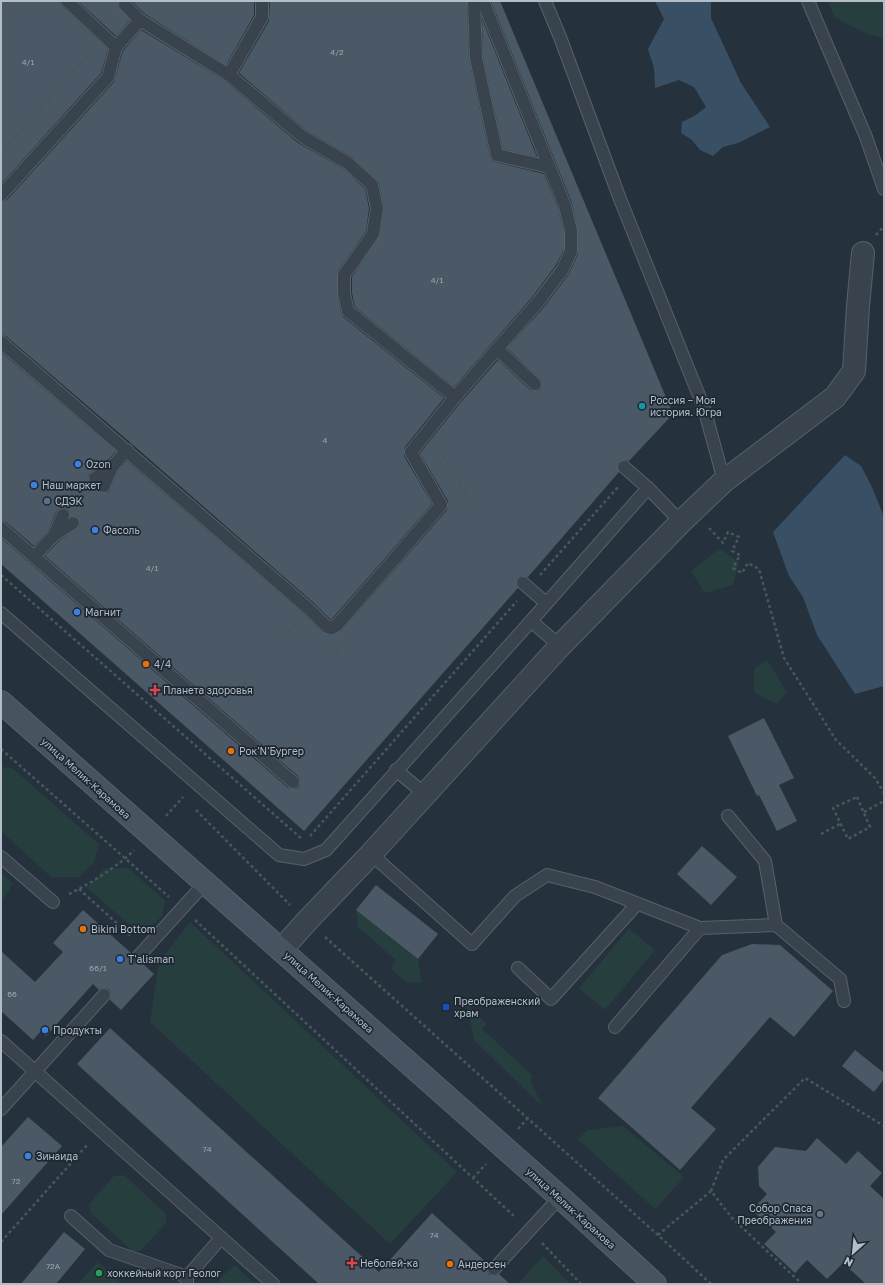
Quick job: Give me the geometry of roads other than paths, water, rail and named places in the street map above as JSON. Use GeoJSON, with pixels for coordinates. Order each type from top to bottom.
{"type":"FeatureCollection","features":[{"type":"Feature","properties":{"kind":"main road","name":"улица Мелик-Карамова"},"geometry":{"type":"LineString","coordinates":[[1,702],[282,950],[655,1284]]}},
{"type":"Feature","properties":{"kind":"street"},"geometry":{"type":"LineString","coordinates":[[282,950],[307,921],[426,795],[560,646],[681,522],[724,481],[835,397],[854,370],[863,253]]}},
{"type":"Feature","properties":{"kind":"lane"},"geometry":{"type":"LineString","coordinates":[[67,1],[105,35],[116,47]]}},
{"type":"Feature","properties":{"kind":"lane"},"geometry":{"type":"LineString","coordinates":[[229,75],[262,17],[262,1]]}},
{"type":"Feature","properties":{"kind":"lane"},"geometry":{"type":"LineString","coordinates":[[474,1],[476,58],[497,155],[550,168]]}},
{"type":"Feature","properties":{"kind":"lane"},"geometry":{"type":"LineString","coordinates":[[1,342],[127,450],[310,610],[327,627],[332,628],[337,625],[441,505],[411,452],[455,397],[498,350],[547,291],[563,269],[571,251],[571,231],[565,206],[482,1]]}},
{"type":"Feature","properties":{"kind":"lane"},"geometry":{"type":"LineString","coordinates":[[545,1],[560,37],[620,199],[704,408],[724,481]]}},
{"type":"Feature","properties":{"kind":"lane"},"geometry":{"type":"LineString","coordinates":[[808,1],[866,137],[884,189]]}},
{"type":"Feature","properties":{"kind":"lane"},"geometry":{"type":"LineString","coordinates":[[125,5],[140,20],[229,75],[303,137],[348,163],[372,185],[377,208],[373,234],[344,275],[344,294],[348,311],[455,397]]}},
{"type":"Feature","properties":{"kind":"lane"},"geometry":{"type":"LineString","coordinates":[[1,195],[108,77],[116,47],[140,20]]}},
{"type":"Feature","properties":{"kind":"lane"},"geometry":{"type":"LineString","coordinates":[[498,350],[534,384]]}},
{"type":"Feature","properties":{"kind":"lane"},"geometry":{"type":"LineString","coordinates":[[100,482],[127,450]]}},
{"type":"Feature","properties":{"kind":"lane"},"geometry":{"type":"LineString","coordinates":[[624,467],[648,488],[681,522]]}},
{"type":"Feature","properties":{"kind":"lane"},"geometry":{"type":"LineString","coordinates":[[1,613],[279,855],[304,859],[326,850],[648,488]]}},
{"type":"Feature","properties":{"kind":"lane"},"geometry":{"type":"LineString","coordinates":[[34,557],[54,534],[63,515]]}},
{"type":"Feature","properties":{"kind":"lane"},"geometry":{"type":"LineString","coordinates":[[54,534],[73,523]]}},
{"type":"Feature","properties":{"kind":"lane"},"geometry":{"type":"LineString","coordinates":[[1,528],[293,782]]}},
{"type":"Feature","properties":{"kind":"lane"},"geometry":{"type":"LineString","coordinates":[[526,585],[546,603]]}},
{"type":"Feature","properties":{"kind":"lane"},"geometry":{"type":"LineString","coordinates":[[531,621],[560,646]]}},
{"type":"Feature","properties":{"kind":"lane"},"geometry":{"type":"LineString","coordinates":[[396,770],[426,795]]}},
{"type":"Feature","properties":{"kind":"lane"},"geometry":{"type":"LineString","coordinates":[[728,816],[765,861],[776,925],[840,979],[844,1000]]}},
{"type":"Feature","properties":{"kind":"lane"},"geometry":{"type":"LineString","coordinates":[[371,854],[472,944],[515,896],[547,875],[594,887],[700,928],[776,925]]}},
{"type":"Feature","properties":{"kind":"lane"},"geometry":{"type":"LineString","coordinates":[[1,857],[53,902]]}},
{"type":"Feature","properties":{"kind":"lane"},"geometry":{"type":"LineString","coordinates":[[137,958],[205,883]]}},
{"type":"Feature","properties":{"kind":"lane"},"geometry":{"type":"LineString","coordinates":[[518,968],[551,999],[637,904]]}},
{"type":"Feature","properties":{"kind":"lane"},"geometry":{"type":"LineString","coordinates":[[615,1028],[700,928]]}},
{"type":"Feature","properties":{"kind":"lane"},"geometry":{"type":"LineString","coordinates":[[1,1110],[104,995]]}},
{"type":"Feature","properties":{"kind":"lane"},"geometry":{"type":"LineString","coordinates":[[1,1041],[273,1284]]}},
{"type":"Feature","properties":{"kind":"lane"},"geometry":{"type":"LineString","coordinates":[[494,1269],[560,1198]]}},
{"type":"Feature","properties":{"kind":"lane"},"geometry":{"type":"LineString","coordinates":[[71,1216],[109,1250],[187,1280],[221,1238]]}},
{"type":"Feature","properties":{"kind":"water"},"geometry":{"type":"Polygon","coordinates":[[[655,1],[711,1],[711,18],[741,83],[770,127],[738,143],[723,147],[713,156],[700,150],[692,140],[681,133],[682,122],[696,115],[706,107],[694,87],[679,80],[655,88],[654,68],[648,49],[664,19],[655,1]]]}},
{"type":"Feature","properties":{"kind":"water"},"geometry":{"type":"Polygon","coordinates":[[[845,455],[861,466],[872,487],[884,517],[884,686],[855,694],[817,635],[803,597],[789,576],[773,532],[845,455]]]}},
{"type":"Feature","properties":{"kind":"place","name":"Россия – Моя история. Югра"},"geometry":{"type":"Point","coordinates":[642,406]}},
{"type":"Feature","properties":{"kind":"place","name":"Ozon"},"geometry":{"type":"Point","coordinates":[78,464]}},
{"type":"Feature","properties":{"kind":"place","name":"Наш маркет"},"geometry":{"type":"Point","coordinates":[34,485]}},
{"type":"Feature","properties":{"kind":"place","name":"СДЭК"},"geometry":{"type":"Point","coordinates":[47,501]}},
{"type":"Feature","properties":{"kind":"place","name":"Фасоль"},"geometry":{"type":"Point","coordinates":[95,530]}},
{"type":"Feature","properties":{"kind":"place","name":"Магнит"},"geometry":{"type":"Point","coordinates":[77,612]}},
{"type":"Feature","properties":{"kind":"place","name":"4/4"},"geometry":{"type":"Point","coordinates":[146,664]}},
{"type":"Feature","properties":{"kind":"place","name":"Планета здоровья"},"geometry":{"type":"Point","coordinates":[155,690]}},
{"type":"Feature","properties":{"kind":"place","name":"Рок'N'Бургер"},"geometry":{"type":"Point","coordinates":[231,751]}},
{"type":"Feature","properties":{"kind":"place","name":"Bikini Bottom"},"geometry":{"type":"Point","coordinates":[83,929]}},
{"type":"Feature","properties":{"kind":"place","name":"T'alisman"},"geometry":{"type":"Point","coordinates":[120,959]}},
{"type":"Feature","properties":{"kind":"place","name":"Преображенский храм"},"geometry":{"type":"Point","coordinates":[446,1007]}},
{"type":"Feature","properties":{"kind":"place","name":"Продукты"},"geometry":{"type":"Point","coordinates":[45,1030]}},
{"type":"Feature","properties":{"kind":"place","name":"Зинаида"},"geometry":{"type":"Point","coordinates":[28,1156]}},
{"type":"Feature","properties":{"kind":"place","name":"Собор Спаса Преображения"},"geometry":{"type":"Point","coordinates":[820,1214]}},
{"type":"Feature","properties":{"kind":"place","name":"Неболей-ка"},"geometry":{"type":"Point","coordinates":[352,1263]}},
{"type":"Feature","properties":{"kind":"place","name":"Андерсен"},"geometry":{"type":"Point","coordinates":[450,1264]}},
{"type":"Feature","properties":{"kind":"place","name":"хоккейный корт Геолог"},"geometry":{"type":"Point","coordinates":[99,1273]}}]}
